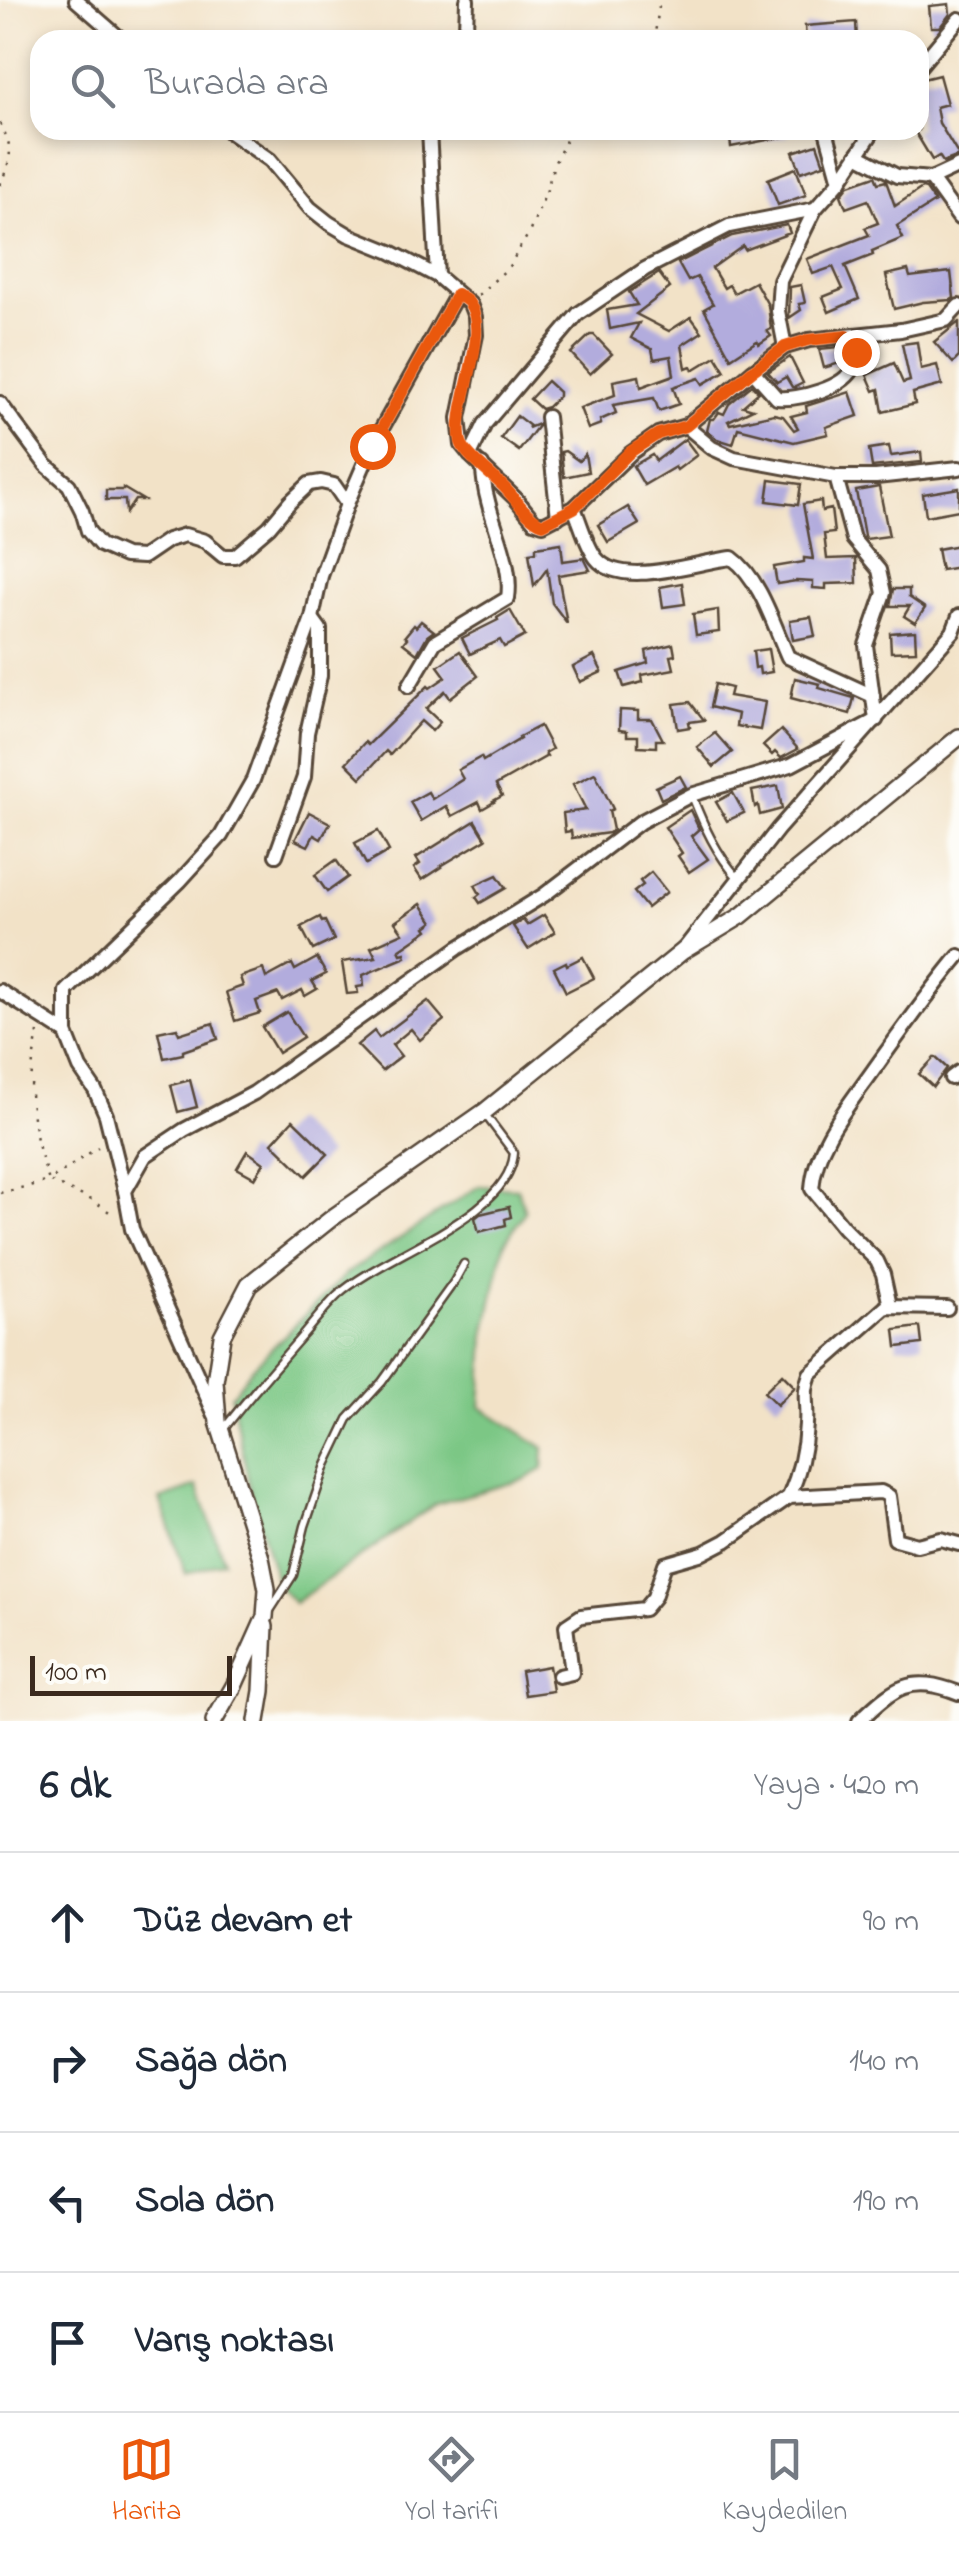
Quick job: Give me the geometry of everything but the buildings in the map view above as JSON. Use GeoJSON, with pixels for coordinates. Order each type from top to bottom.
{"type":"FeatureCollection","features":[{"type":"Feature","properties":{"kind":"street"},"geometry":{"type":"LineString","coordinates":[[76,0],[110,30]]}},
{"type":"Feature","properties":{"kind":"street"},"geometry":{"type":"LineString","coordinates":[[466,30],[467,0]]}},
{"type":"Feature","properties":{"kind":"street"},"geometry":{"type":"LineString","coordinates":[[929,55],[959,19]]}},
{"type":"Feature","properties":{"kind":"street"},"geometry":{"type":"LineString","coordinates":[[240,140],[270,160],[310,208],[329,223],[437,276],[470,304],[476,318],[476,335],[460,418],[462,445],[534,521],[543,524],[574,508],[630,452],[658,434],[686,426],[785,347],[808,340],[901,330],[946,320],[959,306]]}},
{"type":"Feature","properties":{"kind":"street"},"geometry":{"type":"LineString","coordinates":[[430,140],[437,276]]}},
{"type":"Feature","properties":{"kind":"street"},"geometry":{"type":"LineString","coordinates":[[829,140],[840,181]]}},
{"type":"Feature","properties":{"kind":"street"},"geometry":{"type":"LineString","coordinates":[[785,347],[778,311],[780,281],[815,209],[840,181],[867,140]]}},
{"type":"Feature","properties":{"kind":"street"},"geometry":{"type":"LineString","coordinates":[[857,155],[897,176],[931,179],[959,166]]}},
{"type":"Feature","properties":{"kind":"street"},"geometry":{"type":"LineString","coordinates":[[931,179],[959,218]]}},
{"type":"Feature","properties":{"kind":"street"},"geometry":{"type":"LineString","coordinates":[[470,455],[485,424],[578,314],[645,269],[729,226],[815,209]]}},
{"type":"Feature","properties":{"kind":"street"},"geometry":{"type":"LineString","coordinates":[[257,1721],[267,1589],[261,1558],[220,1427],[132,1229],[106,1115],[66,1034],[66,991],[180,882],[221,836],[253,780],[312,618],[321,576],[346,504],[372,446],[457,294]]}},
{"type":"Feature","properties":{"kind":"street"},"geometry":{"type":"LineString","coordinates":[[752,371],[776,398],[799,397],[821,390],[844,379],[854,368],[856,352],[847,336]]}},
{"type":"Feature","properties":{"kind":"street"},"geometry":{"type":"LineString","coordinates":[[0,403],[46,465],[69,486],[88,531],[100,544],[125,556],[143,557],[185,534],[205,541],[224,556],[235,556],[309,484],[334,485],[346,504]]}},
{"type":"Feature","properties":{"kind":"street"},"geometry":{"type":"LineString","coordinates":[[547,417],[558,516]]}},
{"type":"Feature","properties":{"kind":"street"},"geometry":{"type":"LineString","coordinates":[[686,426],[712,448],[734,458],[836,477],[959,468]]}},
{"type":"Feature","properties":{"kind":"street"},"geometry":{"type":"LineString","coordinates":[[410,686],[435,642],[508,598],[504,560],[486,496],[482,465]]}},
{"type":"Feature","properties":{"kind":"street"},"geometry":{"type":"LineString","coordinates":[[836,477],[853,538],[879,570],[884,592],[866,645],[876,720]]}},
{"type":"Feature","properties":{"kind":"street"},"geometry":{"type":"LineString","coordinates":[[574,508],[596,558],[607,568],[622,573],[662,571],[732,558],[744,566],[756,587],[788,657],[873,696]]}},
{"type":"Feature","properties":{"kind":"street"},"geometry":{"type":"LineString","coordinates":[[683,950],[778,829],[952,632],[959,616]]}},
{"type":"Feature","properties":{"kind":"street"},"geometry":{"type":"LineString","coordinates":[[276,855],[304,776],[307,733],[320,676],[320,629],[312,618]]}},
{"type":"Feature","properties":{"kind":"street"},"geometry":{"type":"LineString","coordinates":[[125,1191],[145,1156],[254,1093],[458,948],[544,895],[640,822],[692,794],[792,765],[876,720]]}},
{"type":"Feature","properties":{"kind":"street"},"geometry":{"type":"LineString","coordinates":[[220,1427],[215,1381],[222,1336],[248,1284],[332,1218],[484,1112],[683,950],[741,916],[959,737]]}},
{"type":"Feature","properties":{"kind":"street"},"geometry":{"type":"LineString","coordinates":[[890,1306],[877,1262],[812,1189],[813,1168],[844,1108],[959,956]]}},
{"type":"Feature","properties":{"kind":"street"},"geometry":{"type":"LineString","coordinates":[[0,991],[66,1034]]}},
{"type":"Feature","properties":{"kind":"street"},"geometry":{"type":"LineString","coordinates":[[790,1497],[801,1462],[806,1421],[804,1390],[810,1374],[886,1307],[946,1308]]}},
{"type":"Feature","properties":{"kind":"street"},"geometry":{"type":"LineString","coordinates":[[559,1676],[572,1673],[566,1626],[580,1616],[644,1609],[654,1597],[665,1564],[703,1553],[790,1497],[881,1492],[889,1496],[895,1539],[917,1546],[941,1539],[959,1544]]}},
{"type":"Feature","properties":{"kind":"street"},"geometry":{"type":"LineString","coordinates":[[214,1721],[265,1617]]}},
{"type":"Feature","properties":{"kind":"street"},"geometry":{"type":"LineString","coordinates":[[859,1721],[884,1698],[906,1686],[934,1684],[959,1693]]}},
{"type":"Feature","properties":{"kind":"lane"},"geometry":{"type":"LineString","coordinates":[[692,794],[708,836],[739,879]]}},
{"type":"Feature","properties":{"kind":"lane"},"geometry":{"type":"LineString","coordinates":[[220,1427],[339,1294],[460,1222],[493,1196],[514,1164],[514,1153],[484,1112]]}},
{"type":"Feature","properties":{"kind":"lane"},"geometry":{"type":"LineString","coordinates":[[265,1617],[293,1575],[304,1526],[348,1419],[392,1369],[464,1264]]}},
{"type":"Feature","properties":{"kind":"path"},"geometry":{"type":"LineString","coordinates":[[656,30],[660,0]]}},
{"type":"Feature","properties":{"kind":"path"},"geometry":{"type":"LineString","coordinates":[[0,122],[8,137],[11,158],[0,185]]}},
{"type":"Feature","properties":{"kind":"path"},"geometry":{"type":"LineString","coordinates":[[470,304],[508,268],[529,234],[565,140]]}},
{"type":"Feature","properties":{"kind":"path"},"geometry":{"type":"LineString","coordinates":[[40,1016],[32,1103],[35,1134],[49,1181]]}},
{"type":"Feature","properties":{"kind":"path"},"geometry":{"type":"LineString","coordinates":[[0,1193],[49,1181],[112,1138]]}},
{"type":"Feature","properties":{"kind":"path"},"geometry":{"type":"LineString","coordinates":[[49,1181],[94,1200],[132,1229]]}},
{"type":"Feature","properties":{"kind":"green space"},"geometry":{"type":"Polygon","coordinates":[[[479,1186],[517,1188],[525,1211],[504,1244],[485,1335],[481,1407],[544,1448],[543,1469],[525,1479],[436,1504],[294,1603],[277,1584],[251,1493],[231,1396],[253,1367],[346,1274],[479,1186]]]}},
{"type":"Feature","properties":{"kind":"green space"},"geometry":{"type":"Polygon","coordinates":[[[197,1486],[224,1561],[186,1574],[160,1499],[197,1486]]]}},
{"type":"Feature","properties":{"kind":"route"},"geometry":{"type":"LineString","coordinates":[[372,446],[457,294],[470,304],[476,318],[460,418],[462,445],[534,521],[543,524],[574,508],[630,452],[658,434],[686,426],[785,347],[847,336],[856,352]]}}]}
